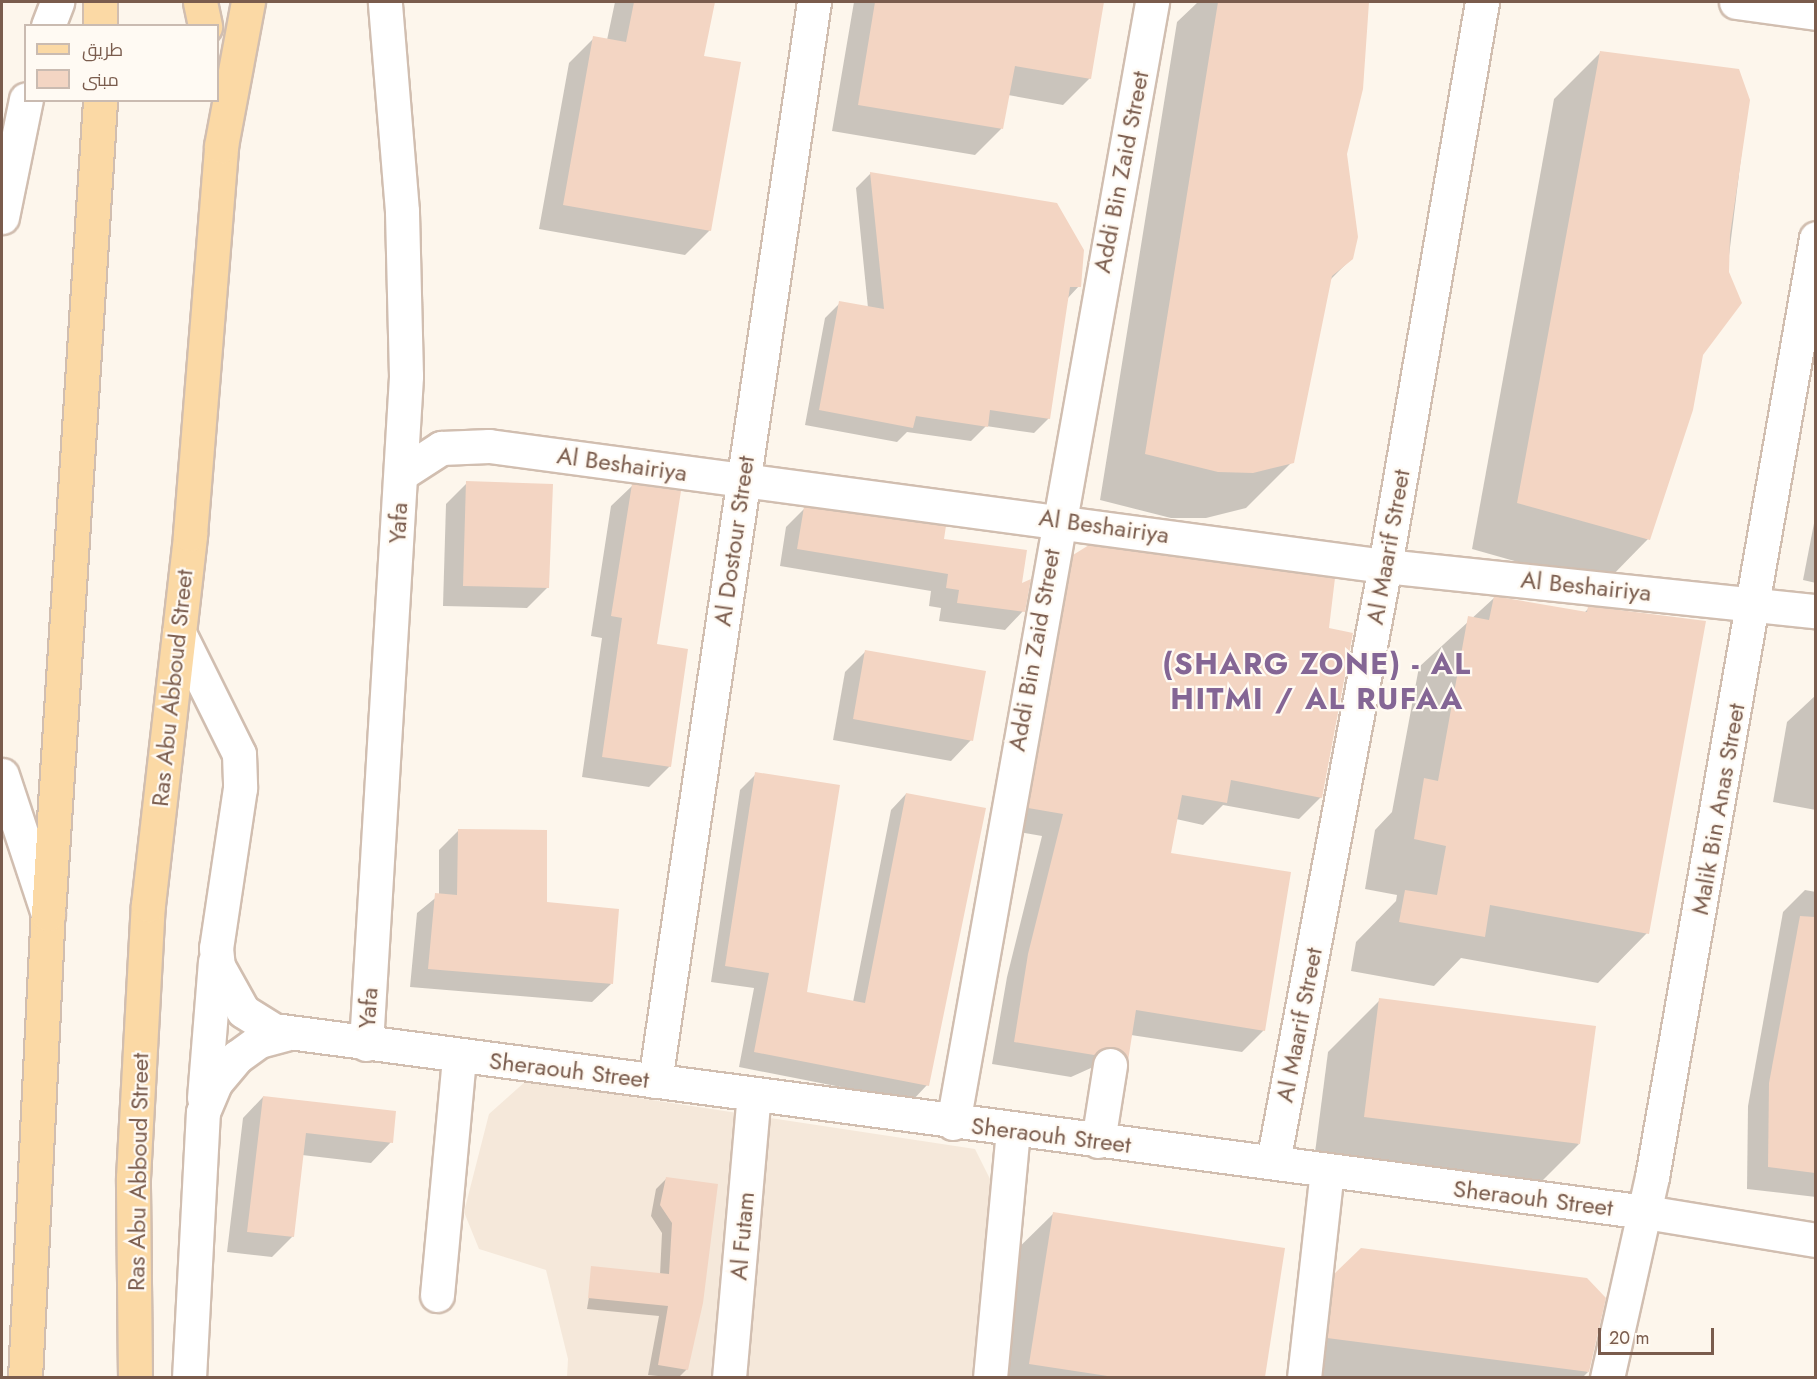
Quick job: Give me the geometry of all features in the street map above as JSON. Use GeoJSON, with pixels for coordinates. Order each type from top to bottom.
{"type":"FeatureCollection","features":[{"type":"Feature","properties":{"kind":"main road"},"geometry":{"type":"LineString","coordinates":[[100,2],[100,24]]}},
{"type":"Feature","properties":{"kind":"main road"},"geometry":{"type":"LineString","coordinates":[[200,2],[205,24]]}},
{"type":"Feature","properties":{"kind":"main road","name":"Ras Abu Abboud Street"},"geometry":{"type":"LineString","coordinates":[[135,1377],[134,1178],[148,905],[179,633],[226,112],[248,2]]}},
{"type":"Feature","properties":{"kind":"main road"},"geometry":{"type":"LineString","coordinates":[[219,82],[226,112]]}},
{"type":"Feature","properties":{"kind":"main road"},"geometry":{"type":"LineString","coordinates":[[25,1377],[48,914],[100,102]]}},
{"type":"Feature","properties":{"kind":"street"},"geometry":{"type":"LineString","coordinates":[[49,24],[57,2]]}},
{"type":"Feature","properties":{"kind":"street","name":"Yafa"},"geometry":{"type":"LineString","coordinates":[[366,1044],[401,474],[404,263],[385,2]]}},
{"type":"Feature","properties":{"kind":"street","name":"Al Dostour Street"},"geometry":{"type":"LineString","coordinates":[[655,1081],[814,2]]}},
{"type":"Feature","properties":{"kind":"street","name":"Addi Bin Zaid Street"},"geometry":{"type":"LineString","coordinates":[[952,1123],[1056,519],[1152,2]]}},
{"type":"Feature","properties":{"kind":"street","name":"Al Maarif Street"},"geometry":{"type":"LineString","coordinates":[[1273,1162],[1385,566],[1482,2]]}},
{"type":"Feature","properties":{"kind":"street"},"geometry":{"type":"LineString","coordinates":[[1736,2],[1815,13]]}},
{"type":"Feature","properties":{"kind":"street"},"geometry":{"type":"LineString","coordinates":[[2,217],[15,122]]}},
{"type":"Feature","properties":{"kind":"street","name":"Malik Bin Anas Street"},"geometry":{"type":"LineString","coordinates":[[1607,1377],[1645,1212],[1755,603],[1815,238]]}},
{"type":"Feature","properties":{"kind":"street","name":"Al Beshairiya"},"geometry":{"type":"LineString","coordinates":[[401,474],[441,448],[465,444],[1056,519],[1385,566],[1815,611]]}},
{"type":"Feature","properties":{"kind":"street","name":"Sheraouh Street"},"geometry":{"type":"LineString","coordinates":[[179,633],[239,754],[240,788],[216,948],[233,999],[253,1018],[286,1034],[655,1081],[1013,1132],[1273,1162],[1645,1212],[1815,1240]]}},
{"type":"Feature","properties":{"kind":"street"},"geometry":{"type":"LineString","coordinates":[[2,775],[48,914]]}},
{"type":"Feature","properties":{"kind":"street"},"geometry":{"type":"LineString","coordinates":[[203,1112],[216,948]]}},
{"type":"Feature","properties":{"kind":"street","name":"Sheraouh Street"},"geometry":{"type":"LineString","coordinates":[[189,1377],[203,1112],[216,1082],[237,1057],[259,1041],[286,1034]]}},
{"type":"Feature","properties":{"kind":"street"},"geometry":{"type":"LineString","coordinates":[[437,1295],[459,1056]]}},
{"type":"Feature","properties":{"kind":"street"},"geometry":{"type":"LineString","coordinates":[[1098,1141],[1110,1065]]}},
{"type":"Feature","properties":{"kind":"street","name":"Al Futam"},"geometry":{"type":"LineString","coordinates":[[729,1377],[754,1095]]}},
{"type":"Feature","properties":{"kind":"street"},"geometry":{"type":"LineString","coordinates":[[990,1377],[1013,1132]]}},
{"type":"Feature","properties":{"kind":"street"},"geometry":{"type":"LineString","coordinates":[[1304,1377],[1327,1171]]}},
{"type":"Feature","properties":{"kind":"shaded area"},"geometry":{"type":"Polygon","coordinates":[[[526,1081],[975,1149],[993,1185],[974,1377],[567,1377],[568,1359],[546,1270],[479,1249],[464,1212],[489,1114],[526,1081]]]}},
{"type":"Feature","properties":{"kind":"building"},"geometry":{"type":"Polygon","coordinates":[[[634,2],[715,2],[704,56],[741,62],[711,231],[563,205],[593,36],[626,42],[634,2]]]}},
{"type":"Feature","properties":{"kind":"building"},"geometry":{"type":"Polygon","coordinates":[[[875,2],[1104,2],[1091,79],[1015,66],[1003,129],[858,105],[875,2]]]}},
{"type":"Feature","properties":{"kind":"building"},"geometry":{"type":"Polygon","coordinates":[[[1218,2],[1369,2],[1363,89],[1347,154],[1358,237],[1353,259],[1332,276],[1294,463],[1253,473],[1218,472],[1145,454],[1218,2]]]}},
{"type":"Feature","properties":{"kind":"building"},"geometry":{"type":"Polygon","coordinates":[[[1600,51],[1739,69],[1750,100],[1730,235],[1729,272],[1742,303],[1703,355],[1693,410],[1650,540],[1517,503],[1600,51]]]}},
{"type":"Feature","properties":{"kind":"building"},"geometry":{"type":"Polygon","coordinates":[[[870,172],[1057,203],[1084,250],[1081,287],[1070,287],[1050,419],[990,410],[988,427],[916,416],[913,428],[819,410],[839,301],[884,309],[870,172]]]}},
{"type":"Feature","properties":{"kind":"building"},"geometry":{"type":"Polygon","coordinates":[[[466,481],[553,484],[549,588],[463,586],[466,481]]]}},
{"type":"Feature","properties":{"kind":"building"},"geometry":{"type":"Polygon","coordinates":[[[632,484],[681,491],[657,644],[688,649],[671,767],[602,757],[622,618],[611,616],[632,484]]]}},
{"type":"Feature","properties":{"kind":"building"},"geometry":{"type":"Polygon","coordinates":[[[804,507],[946,526],[944,539],[1027,550],[1022,583],[1031,579],[1025,612],[957,603],[959,590],[946,588],[948,574],[797,549],[804,507]]]}},
{"type":"Feature","properties":{"kind":"building"},"geometry":{"type":"Polygon","coordinates":[[[1089,545],[1335,578],[1329,628],[1353,633],[1322,798],[1231,780],[1227,803],[1182,795],[1171,853],[1291,872],[1265,1031],[1136,1010],[1128,1061],[1113,1047],[1094,1055],[1014,1042],[1028,954],[1063,814],[1028,808],[1073,555],[1089,545]]]}},
{"type":"Feature","properties":{"kind":"building"},"geometry":{"type":"Polygon","coordinates":[[[1494,596],[1587,612],[1588,606],[1706,621],[1649,934],[1490,905],[1485,937],[1399,922],[1405,890],[1437,895],[1446,846],[1414,839],[1424,778],[1438,781],[1468,616],[1489,620],[1494,596]]]}},
{"type":"Feature","properties":{"kind":"building"},"geometry":{"type":"Polygon","coordinates":[[[865,650],[986,671],[973,741],[853,719],[865,650]]]}},
{"type":"Feature","properties":{"kind":"building"},"geometry":{"type":"Polygon","coordinates":[[[755,772],[840,785],[807,992],[865,1003],[906,793],[986,808],[929,1086],[754,1052],[769,973],[725,966],[755,772]]]}},
{"type":"Feature","properties":{"kind":"building"},"geometry":{"type":"Polygon","coordinates":[[[458,829],[547,830],[547,902],[619,909],[613,984],[428,969],[435,893],[457,895],[458,829]]]}},
{"type":"Feature","properties":{"kind":"building"},"geometry":{"type":"Polygon","coordinates":[[[1800,916],[1815,917],[1815,1173],[1768,1167],[1769,1083],[1800,916]]]}},
{"type":"Feature","properties":{"kind":"building"},"geometry":{"type":"Polygon","coordinates":[[[1379,998],[1596,1026],[1580,1144],[1364,1117],[1379,998]]]}},
{"type":"Feature","properties":{"kind":"building"},"geometry":{"type":"Polygon","coordinates":[[[263,1096],[396,1111],[393,1143],[306,1133],[294,1237],[247,1232],[263,1096]]]}},
{"type":"Feature","properties":{"kind":"building"},"geometry":{"type":"Polygon","coordinates":[[[666,1177],[718,1184],[703,1303],[688,1370],[658,1365],[668,1306],[588,1298],[591,1266],[669,1274],[672,1223],[660,1205],[666,1177]]]}},
{"type":"Feature","properties":{"kind":"building"},"geometry":{"type":"Polygon","coordinates":[[[1053,1212],[1285,1248],[1265,1377],[1114,1377],[1029,1364],[1053,1212]]]}},
{"type":"Feature","properties":{"kind":"building"},"geometry":{"type":"Polygon","coordinates":[[[1361,1248],[1587,1278],[1606,1298],[1589,1372],[1327,1338],[1334,1274],[1361,1248]]]}},
{"type":"Feature","properties":{"kind":"district","name":"(SHARG ZONE) - AL HITMI / AL RUFAA"},"geometry":{"type":"Point","coordinates":[1317,681]}}]}
